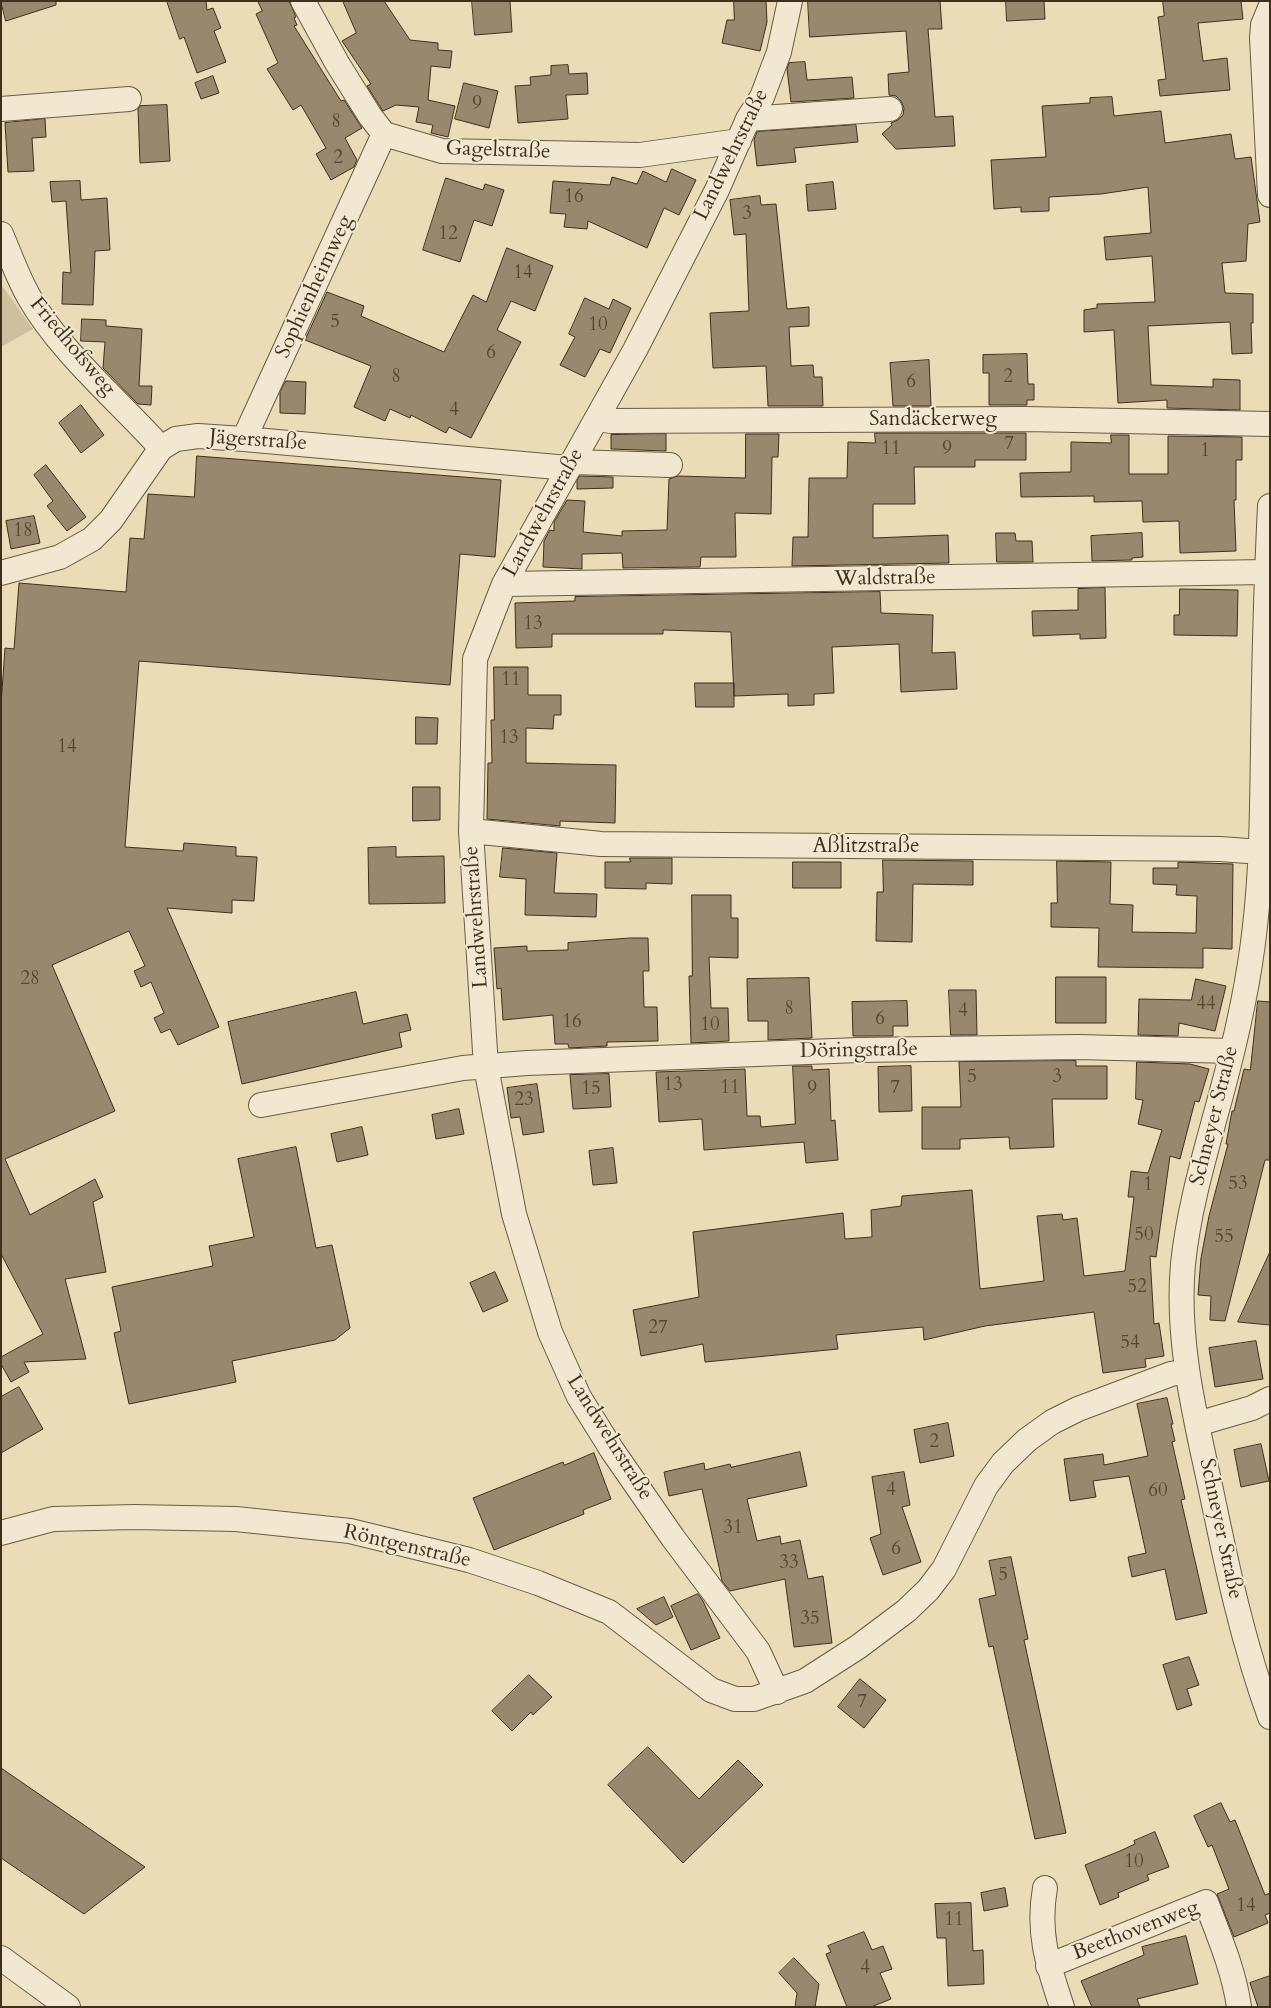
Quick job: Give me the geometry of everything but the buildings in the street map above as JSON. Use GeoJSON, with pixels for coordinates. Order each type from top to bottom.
{"type":"FeatureCollection","features":[{"type":"Feature","properties":{"kind":"street"},"geometry":{"type":"LineString","coordinates":[[303,1],[337,63],[370,116],[384,134]]}},
{"type":"Feature","properties":{"kind":"street","name":"Landwehrstraße"},"geometry":{"type":"LineString","coordinates":[[777,1692],[758,1651],[673,1538],[629,1474],[575,1389],[550,1332],[514,1214],[486,1067],[471,831],[475,659],[504,584],[597,420],[658,306],[717,190],[748,119],[762,97],[779,52],[790,1]]}},
{"type":"Feature","properties":{"kind":"street"},"geometry":{"type":"LineString","coordinates":[[1270,8],[1263,25],[1262,38],[1270,195]]}},
{"type":"Feature","properties":{"kind":"street"},"geometry":{"type":"LineString","coordinates":[[1,109],[129,99]]}},
{"type":"Feature","properties":{"kind":"street"},"geometry":{"type":"LineString","coordinates":[[748,119],[890,109]]}},
{"type":"Feature","properties":{"kind":"street","name":"Gagelstraße"},"geometry":{"type":"LineString","coordinates":[[384,134],[442,151],[452,152],[640,155],[739,141]]}},
{"type":"Feature","properties":{"kind":"street","name":"Sophienheimweg"},"geometry":{"type":"LineString","coordinates":[[244,439],[384,134]]}},
{"type":"Feature","properties":{"kind":"street","name":"Friedhofsweg"},"geometry":{"type":"LineString","coordinates":[[1,234],[29,298],[53,331],[84,368],[161,448]]}},
{"type":"Feature","properties":{"kind":"street","name":"Sandäckerweg"},"geometry":{"type":"LineString","coordinates":[[597,420],[1025,419],[1270,424]]}},
{"type":"Feature","properties":{"kind":"street","name":"Jägerstraße"},"geometry":{"type":"LineString","coordinates":[[161,448],[176,439],[198,436],[570,465]]}},
{"type":"Feature","properties":{"kind":"street"},"geometry":{"type":"LineString","coordinates":[[1,573],[60,557],[92,539],[111,520],[161,448]]}},
{"type":"Feature","properties":{"kind":"street"},"geometry":{"type":"LineString","coordinates":[[570,465],[670,465]]}},
{"type":"Feature","properties":{"kind":"street","name":"Schneyer Straße"},"geometry":{"type":"LineString","coordinates":[[1269,1711],[1248,1649],[1229,1578],[1187,1371],[1182,1320],[1183,1264],[1202,1166],[1240,1019],[1252,952],[1261,852],[1266,572],[1270,506]]}},
{"type":"Feature","properties":{"kind":"street","name":"Waldstraße"},"geometry":{"type":"LineString","coordinates":[[504,584],[1266,572]]}},
{"type":"Feature","properties":{"kind":"street","name":"Aßlitzstraße"},"geometry":{"type":"LineString","coordinates":[[471,831],[601,844],[1210,848],[1261,852]]}},
{"type":"Feature","properties":{"kind":"street","name":"Döringstraße"},"geometry":{"type":"LineString","coordinates":[[486,1067],[527,1063],[859,1050],[1078,1047],[1232,1051]]}},
{"type":"Feature","properties":{"kind":"street"},"geometry":{"type":"LineString","coordinates":[[261,1105],[463,1068],[486,1067]]}},
{"type":"Feature","properties":{"kind":"street","name":"Röntgenstraße"},"geometry":{"type":"LineString","coordinates":[[1,1533],[52,1519],[134,1517],[236,1519],[350,1531],[469,1560],[538,1584],[608,1612],[712,1690],[735,1699],[754,1699],[805,1681],[858,1647],[906,1611],[928,1590],[944,1569],[986,1486],[1003,1463],[1027,1440],[1052,1422],[1078,1409],[1172,1374],[1187,1371]]}},
{"type":"Feature","properties":{"kind":"street"},"geometry":{"type":"LineString","coordinates":[[1197,1424],[1252,1408],[1270,1399]]}},
{"type":"Feature","properties":{"kind":"street"},"geometry":{"type":"LineString","coordinates":[[1045,1888],[1041,1930],[1048,1966],[1062,2007]]}},
{"type":"Feature","properties":{"kind":"street","name":"Beethovenweg"},"geometry":{"type":"LineString","coordinates":[[1048,1966],[1206,1902],[1224,1948],[1239,2007]]}},
{"type":"Feature","properties":{"kind":"street"},"geometry":{"type":"LineString","coordinates":[[1,1958],[68,2007]]}},
{"type":"Feature","properties":{"kind":"shaded area"},"geometry":{"type":"Polygon","coordinates":[[[1,284],[33,329],[1,347],[1,284]]]}}]}
